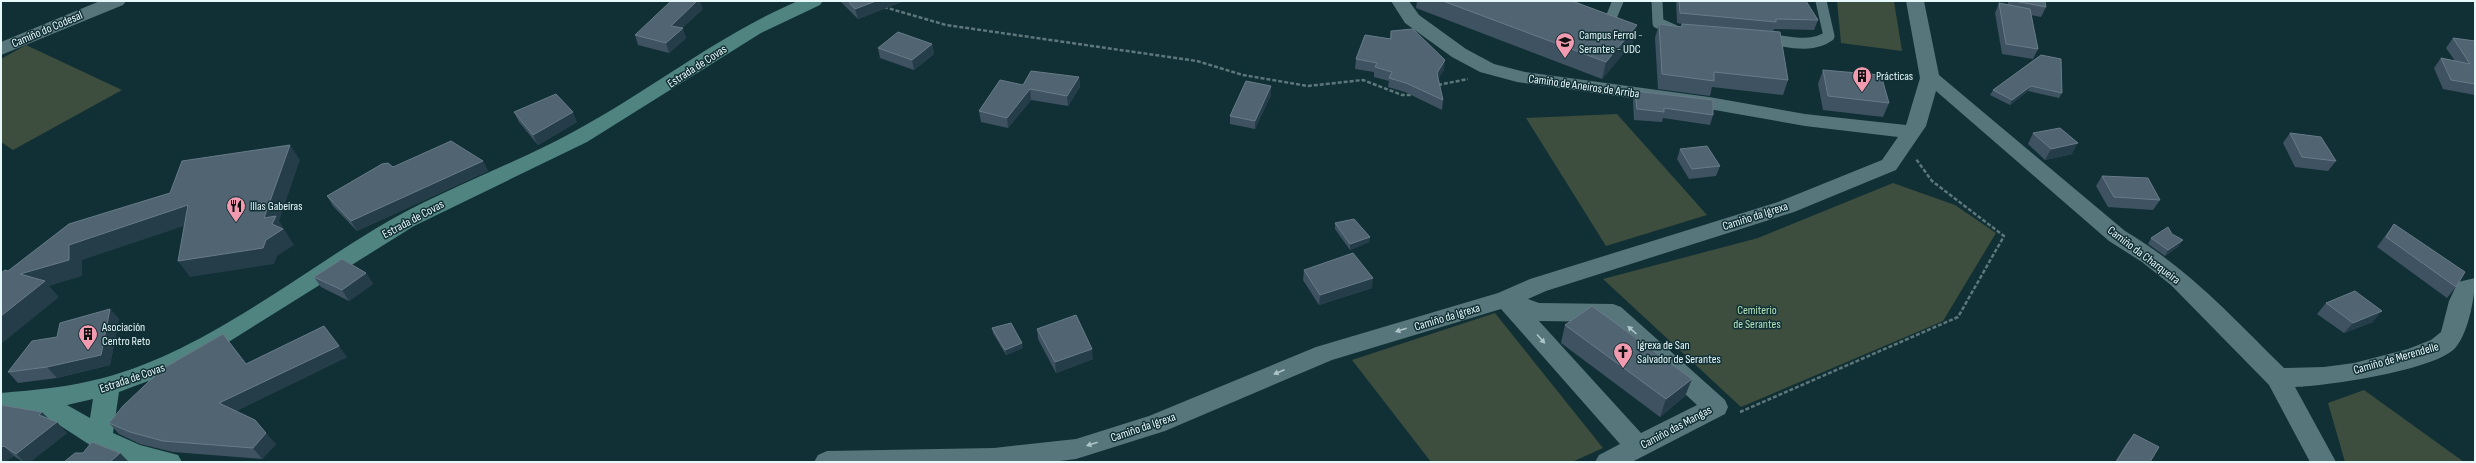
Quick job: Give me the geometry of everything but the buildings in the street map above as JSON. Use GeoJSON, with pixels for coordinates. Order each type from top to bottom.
{"type":"FeatureCollection","features":[{"type":"Feature","properties":{"kind":"main road","name":"Estrada de Covas"},"geometry":{"type":"LineString","coordinates":[[7,403],[98,390],[156,370],[209,345],[397,226],[581,137],[767,23],[814,1]]}},
{"type":"Feature","properties":{"kind":"main road"},"geometry":{"type":"LineString","coordinates":[[99,438],[156,370]]}},
{"type":"Feature","properties":{"kind":"main road"},"geometry":{"type":"LineString","coordinates":[[98,390],[82,402],[82,412],[87,423],[99,438]]}},
{"type":"Feature","properties":{"kind":"main road"},"geometry":{"type":"LineString","coordinates":[[7,403],[58,412],[74,420],[99,438],[136,454],[169,462]]}},
{"type":"Feature","properties":{"kind":"street","name":"Camiño do Codesal"},"geometry":{"type":"LineString","coordinates":[[1,49],[76,16],[116,1]]}},
{"type":"Feature","properties":{"kind":"street","name":"Camiño de Aneiros de Arriba"},"geometry":{"type":"LineString","coordinates":[[1400,1],[1412,19],[1430,34],[1487,68],[1524,78],[1709,103],[1908,138]]}},
{"type":"Feature","properties":{"kind":"street","name":"Camiño da Igrexa"},"geometry":{"type":"LineString","coordinates":[[827,462],[994,458],[1076,449],[1156,424],[1324,353],[1506,299],[1538,285],[1786,207],[1889,165],[1916,126],[1930,78],[1915,1]]}},
{"type":"Feature","properties":{"kind":"street","name":"Camiño da Charqueira"},"geometry":{"type":"LineString","coordinates":[[1930,78],[1940,84],[2117,236],[2150,256],[2178,279],[2278,378],[2323,462]]}},
{"type":"Feature","properties":{"kind":"street","name":"Camiño de Merendelle"},"geometry":{"type":"LineString","coordinates":[[2278,378],[2331,376],[2380,366],[2434,350],[2447,343],[2453,330],[2461,294],[2466,288],[2475,286]]}},
{"type":"Feature","properties":{"kind":"street"},"geometry":{"type":"LineString","coordinates":[[1506,299],[1638,447]]}},
{"type":"Feature","properties":{"kind":"street","name":"Camiño das Mangas"},"geometry":{"type":"LineString","coordinates":[[1506,299],[1537,312],[1613,313],[1716,407],[1608,462]]}},
{"type":"Feature","properties":{"kind":"street"},"geometry":{"type":"LineString","coordinates":[[81,457],[99,438]]}},
{"type":"Feature","properties":{"kind":"lane"},"geometry":{"type":"LineString","coordinates":[[1608,25],[1618,1]]}},
{"type":"Feature","properties":{"kind":"lane"},"geometry":{"type":"LineString","coordinates":[[1656,1],[1658,23],[1672,30],[1688,32]]}},
{"type":"Feature","properties":{"kind":"lane"},"geometry":{"type":"LineString","coordinates":[[1760,38],[1815,43],[1825,41],[1829,36],[1821,1]]}},
{"type":"Feature","properties":{"kind":"path"},"geometry":{"type":"LineString","coordinates":[[882,6],[922,20],[954,28],[1016,34],[1197,61],[1244,75],[1281,82],[1308,86],[1362,80],[1402,96],[1416,93]]}},
{"type":"Feature","properties":{"kind":"path"},"geometry":{"type":"LineString","coordinates":[[1437,85],[1451,81],[1473,78],[1487,68]]}},
{"type":"Feature","properties":{"kind":"path"},"geometry":{"type":"LineString","coordinates":[[1740,412],[1958,318],[2004,236],[1932,181],[1908,138]]}},
{"type":"Feature","properties":{"kind":"green space"},"geometry":{"type":"Polygon","coordinates":[[[1837,1],[1894,1],[1902,51],[1841,43],[1837,1]]]}},
{"type":"Feature","properties":{"kind":"green space"},"geometry":{"type":"Polygon","coordinates":[[[26,45],[122,90],[13,150],[1,142],[1,59],[26,45]]]}},
{"type":"Feature","properties":{"kind":"green space"},"geometry":{"type":"Polygon","coordinates":[[[1617,114],[1707,215],[1606,246],[1526,118],[1617,114]]]}},
{"type":"Feature","properties":{"kind":"green space","name":"Cemiterio de Serantes"},"geometry":{"type":"Polygon","coordinates":[[[1893,183],[1955,205],[1996,233],[1943,321],[1741,407],[1603,279],[1758,238],[1893,183]]]}},
{"type":"Feature","properties":{"kind":"green space"},"geometry":{"type":"Polygon","coordinates":[[[1495,313],[1603,448],[1572,462],[1431,462],[1352,360],[1495,313]]]}},
{"type":"Feature","properties":{"kind":"green space"},"geometry":{"type":"Polygon","coordinates":[[[2364,390],[2464,462],[2345,462],[2328,403],[2364,390]]]}},
{"type":"Feature","properties":{"kind":"place","name":"Campus Ferrol - Serantes - UDC"},"geometry":{"type":"Point","coordinates":[1565,59]}},
{"type":"Feature","properties":{"kind":"place","name":"Prácticas"},"geometry":{"type":"Point","coordinates":[1862,93]}},
{"type":"Feature","properties":{"kind":"place","name":"Illas Gabeiras"},"geometry":{"type":"Point","coordinates":[236,223]}},
{"type":"Feature","properties":{"kind":"place","name":"Asociación Centro Reto"},"geometry":{"type":"Point","coordinates":[88,351]}},
{"type":"Feature","properties":{"kind":"place","name":"Igrexa de San Salvador de Serantes"},"geometry":{"type":"Point","coordinates":[1623,369]}}]}
